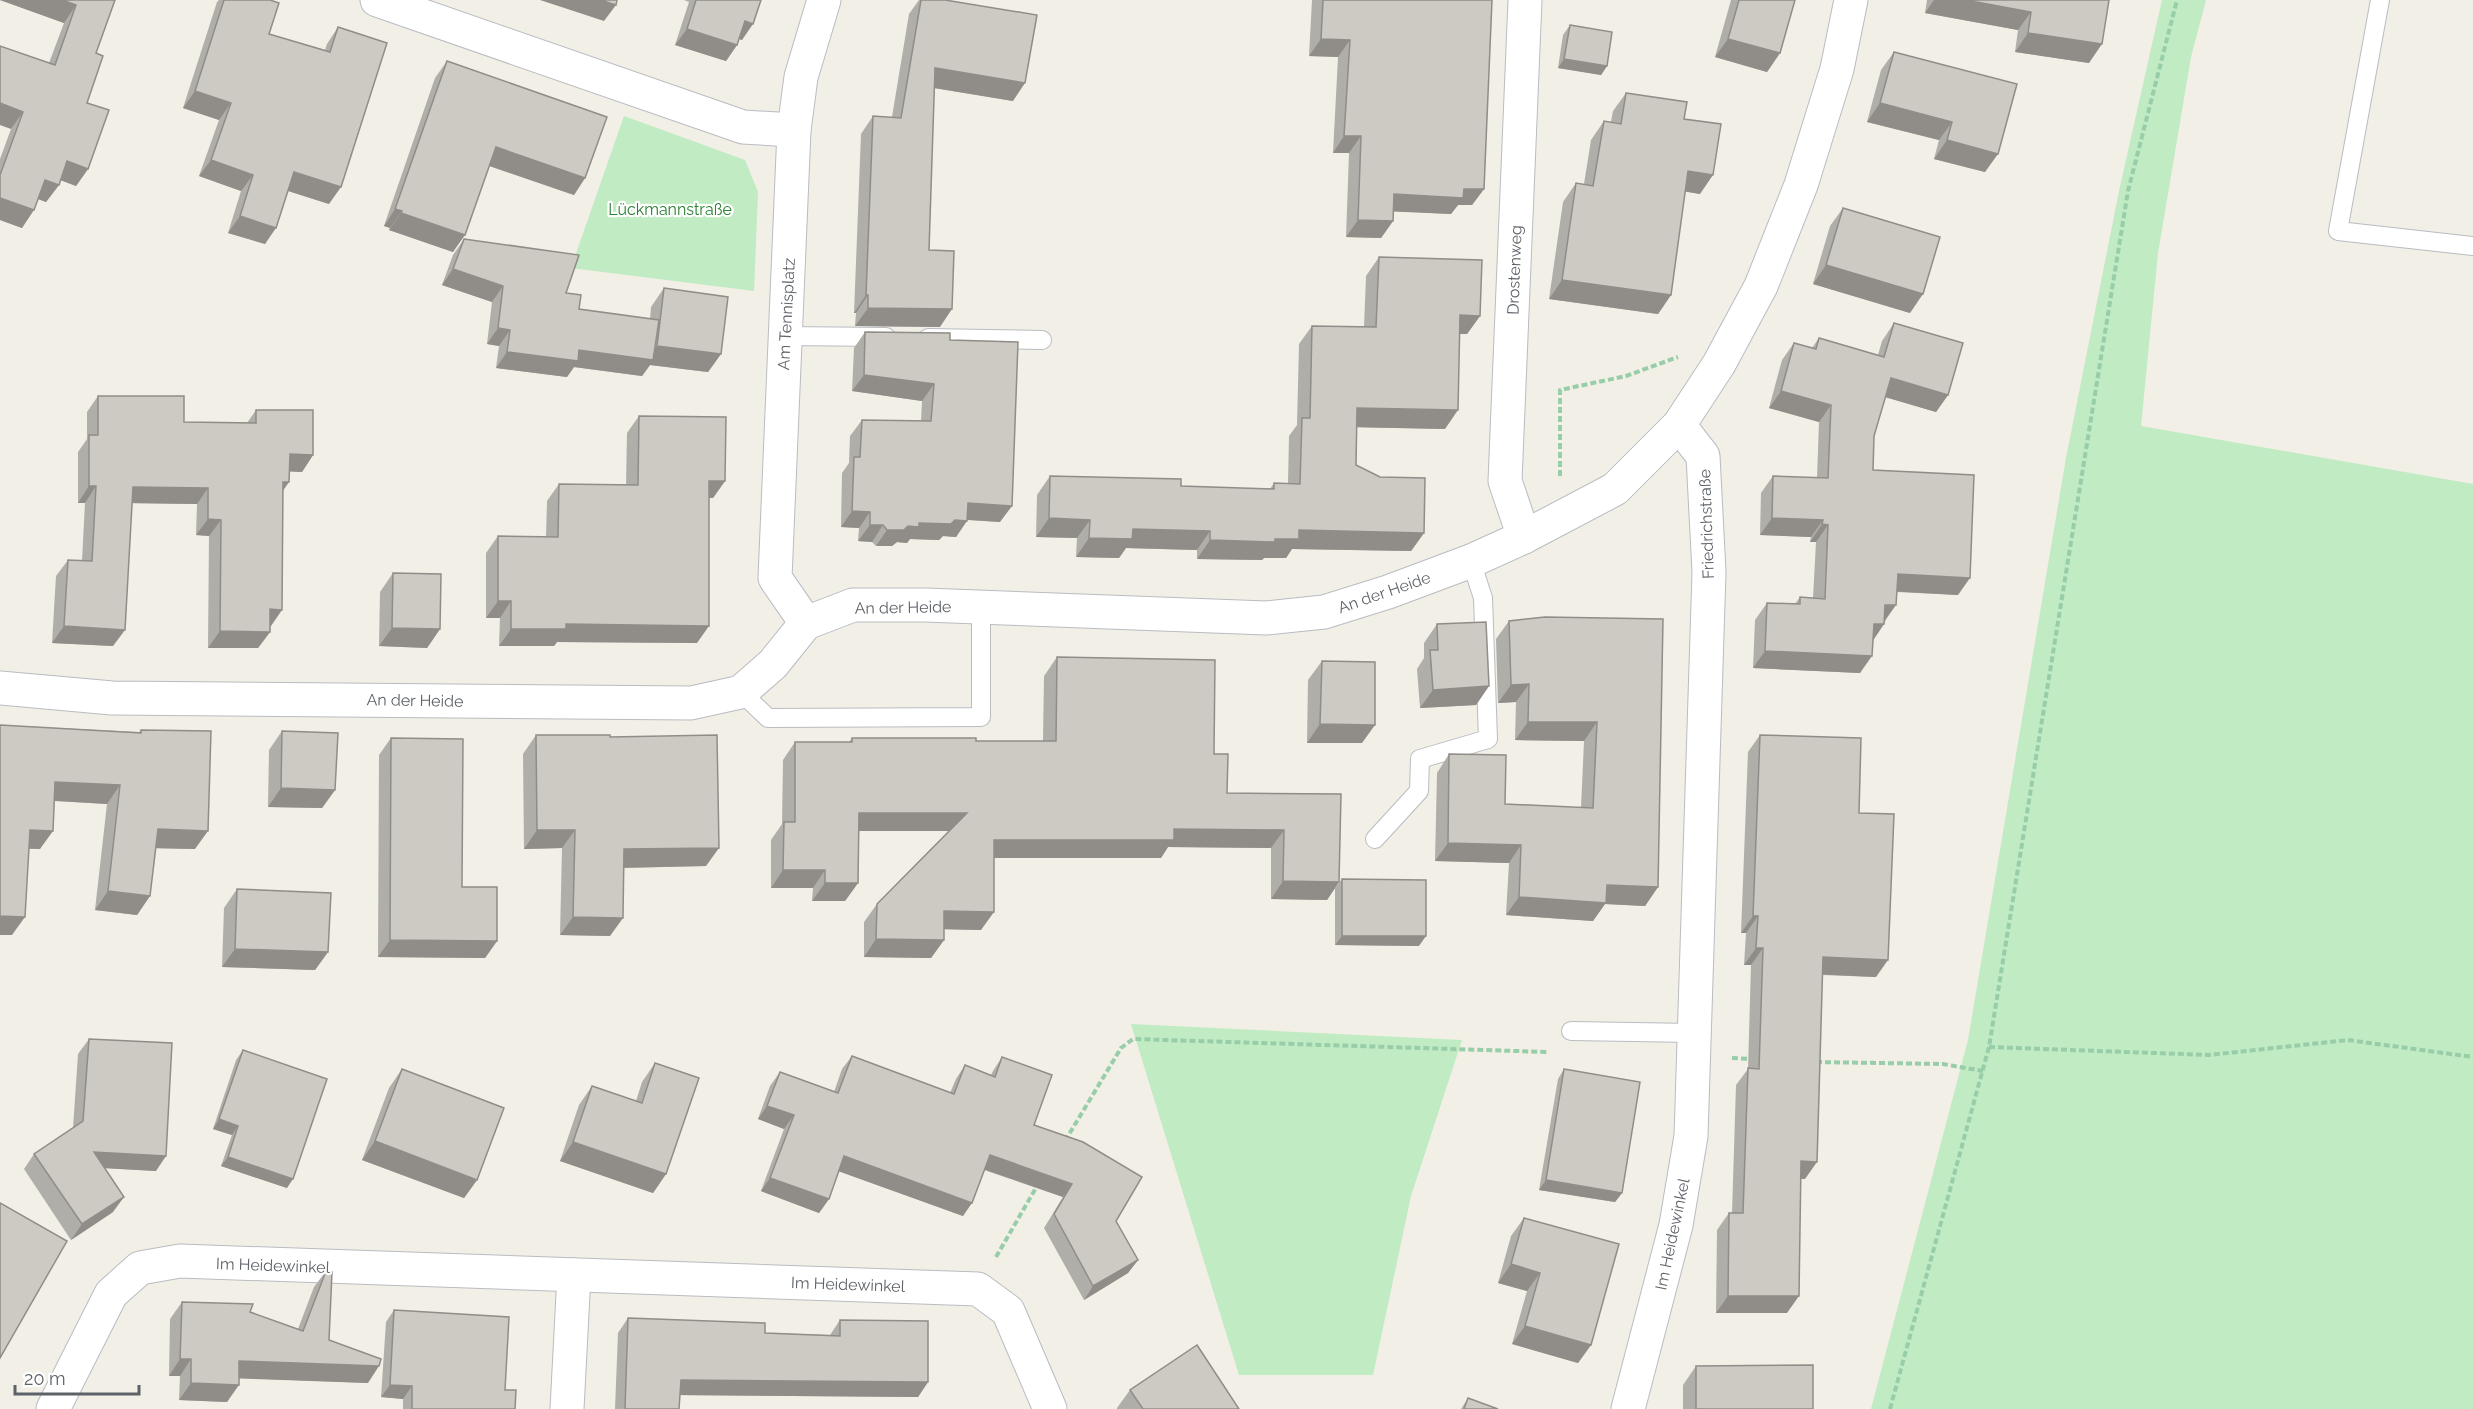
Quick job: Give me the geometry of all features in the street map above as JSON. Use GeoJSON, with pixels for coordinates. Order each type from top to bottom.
{"type":"FeatureCollection","features":[{"type":"Feature","properties":{"kind":"street"},"geometry":{"type":"LineString","coordinates":[[377,0],[743,127],[794,130]]}},
{"type":"Feature","properties":{"kind":"street","name":"Am Tennisplatz"},"geometry":{"type":"LineString","coordinates":[[806,623],[775,578],[794,130],[801,76],[824,0]]}},
{"type":"Feature","properties":{"kind":"street","name":"Drostenweg"},"geometry":{"type":"LineString","coordinates":[[1524,537],[1505,481],[1525,0]]}},
{"type":"Feature","properties":{"kind":"street"},"geometry":{"type":"LineString","coordinates":[[1679,425],[1719,364],[1761,286],[1801,185],[1837,69],[1851,0]]}},
{"type":"Feature","properties":{"kind":"street","name":"An der Heide"},"geometry":{"type":"LineString","coordinates":[[0,688],[112,698],[691,703],[741,692],[773,664],[806,623],[853,605],[1266,618],[1324,612],[1388,592],[1471,561],[1566,515],[1615,489],[1679,425]]}},
{"type":"Feature","properties":{"kind":"street","name":"Friedrichstraße"},"geometry":{"type":"LineString","coordinates":[[1679,425],[1703,456],[1709,572],[1699,840],[1695,1044]]}},
{"type":"Feature","properties":{"kind":"street","name":"Im Heidewinkel"},"geometry":{"type":"LineString","coordinates":[[1628,1409],[1677,1225],[1691,1137],[1695,1044]]}},
{"type":"Feature","properties":{"kind":"street","name":"Im Heidewinkel"},"geometry":{"type":"LineString","coordinates":[[53,1409],[111,1294],[140,1268],[180,1261],[978,1289]]}},
{"type":"Feature","properties":{"kind":"street"},"geometry":{"type":"LineString","coordinates":[[567,1409],[574,1275]]}},
{"type":"Feature","properties":{"kind":"street"},"geometry":{"type":"LineString","coordinates":[[978,1289],[1008,1311],[1050,1409]]}},
{"type":"Feature","properties":{"kind":"lane"},"geometry":{"type":"LineString","coordinates":[[2380,0],[2338,231],[2473,246]]}},
{"type":"Feature","properties":{"kind":"lane"},"geometry":{"type":"LineString","coordinates":[[785,336],[1042,340]]}},
{"type":"Feature","properties":{"kind":"lane"},"geometry":{"type":"LineString","coordinates":[[1375,839],[1419,790],[1420,759],[1488,739],[1483,598],[1471,561]]}},
{"type":"Feature","properties":{"kind":"lane"},"geometry":{"type":"LineString","coordinates":[[741,692],[768,718],[981,717],[981,608]]}},
{"type":"Feature","properties":{"kind":"lane"},"geometry":{"type":"LineString","coordinates":[[1571,1031],[1695,1044]]}},
{"type":"Feature","properties":{"kind":"path"},"geometry":{"type":"LineString","coordinates":[[1890,1409],[1989,1047],[2128,191],[2177,0]]}},
{"type":"Feature","properties":{"kind":"path"},"geometry":{"type":"LineString","coordinates":[[1566,515],[1559,470],[1560,390],[1626,376],[1690,352],[1719,364]]}},
{"type":"Feature","properties":{"kind":"path"},"geometry":{"type":"LineString","coordinates":[[1062,1145],[1121,1048],[1133,1039],[1454,1049]]}},
{"type":"Feature","properties":{"kind":"path"},"geometry":{"type":"LineString","coordinates":[[1989,1047],[2208,1055],[2348,1040],[2473,1057]]}},
{"type":"Feature","properties":{"kind":"path"},"geometry":{"type":"LineString","coordinates":[[1695,1044],[1759,1060]]}},
{"type":"Feature","properties":{"kind":"path"},"geometry":{"type":"LineString","coordinates":[[1811,1061],[1942,1064],[1983,1071]]}},
{"type":"Feature","properties":{"kind":"path"},"geometry":{"type":"LineString","coordinates":[[978,1289],[1039,1184]]}},
{"type":"Feature","properties":{"kind":"green space"},"geometry":{"type":"Polygon","coordinates":[[[2162,0],[2206,0],[2191,57],[2158,253],[2141,426],[2473,484],[2473,1409],[1871,1409],[1968,1040],[2066,458],[2119,191],[2162,0]]]}},
{"type":"Feature","properties":{"kind":"green space","name":"Lückmannstraße"},"geometry":{"type":"Polygon","coordinates":[[[624,116],[745,160],[758,192],[754,291],[571,268],[624,116]]]}},
{"type":"Feature","properties":{"kind":"green space"},"geometry":{"type":"Polygon","coordinates":[[[1131,1024],[1462,1040],[1411,1196],[1373,1375],[1239,1375],[1131,1024]]]}},
{"type":"Feature","properties":{"kind":"building"},"geometry":{"type":"Polygon","coordinates":[[[62,0],[115,0],[96,53],[103,56],[87,103],[109,110],[88,169],[67,161],[59,185],[45,180],[34,210],[0,198],[0,175],[23,112],[0,103],[0,46],[55,65],[76,5],[62,0]]]}},
{"type":"Feature","properties":{"kind":"building"},"geometry":{"type":"Polygon","coordinates":[[[224,0],[270,0],[279,3],[269,34],[330,52],[338,27],[387,43],[341,187],[294,172],[276,228],[240,216],[253,175],[211,160],[231,103],[195,91],[224,0]]]}},
{"type":"Feature","properties":{"kind":"building"},"geometry":{"type":"Polygon","coordinates":[[[600,0],[617,0],[616,5],[600,0]]]}},
{"type":"Feature","properties":{"kind":"building"},"geometry":{"type":"Polygon","coordinates":[[[696,0],[761,0],[753,24],[745,21],[737,45],[687,29],[696,0]]]}},
{"type":"Feature","properties":{"kind":"building"},"geometry":{"type":"Polygon","coordinates":[[[921,0],[945,0],[1037,15],[1025,83],[935,68],[929,250],[954,251],[952,309],[868,308],[868,295],[866,295],[873,116],[901,118],[921,0]]]}},
{"type":"Feature","properties":{"kind":"building"},"geometry":{"type":"Polygon","coordinates":[[[1323,0],[1492,0],[1484,189],[1464,189],[1463,198],[1394,194],[1393,221],[1358,220],[1361,136],[1344,136],[1350,40],[1321,39],[1323,0]]]}},
{"type":"Feature","properties":{"kind":"building"},"geometry":{"type":"Polygon","coordinates":[[[1739,0],[1795,0],[1780,53],[1728,39],[1739,0]]]}},
{"type":"Feature","properties":{"kind":"building"},"geometry":{"type":"Polygon","coordinates":[[[1966,0],[2109,0],[2102,44],[2028,33],[2031,12],[1966,0]]]}},
{"type":"Feature","properties":{"kind":"building"},"geometry":{"type":"Polygon","coordinates":[[[1570,25],[1612,32],[1607,66],[1564,59],[1570,25]]]}},
{"type":"Feature","properties":{"kind":"building"},"geometry":{"type":"Polygon","coordinates":[[[1894,52],[2017,84],[1998,154],[1947,140],[1952,122],[1880,103],[1894,52]]]}},
{"type":"Feature","properties":{"kind":"building"},"geometry":{"type":"Polygon","coordinates":[[[447,61],[607,117],[585,178],[496,147],[465,235],[395,209],[447,61]]]}},
{"type":"Feature","properties":{"kind":"building"},"geometry":{"type":"Polygon","coordinates":[[[1626,93],[1687,102],[1684,119],[1721,124],[1713,175],[1688,171],[1671,295],[1562,280],[1576,183],[1593,186],[1604,121],[1621,124],[1626,93]]]}},
{"type":"Feature","properties":{"kind":"building"},"geometry":{"type":"Polygon","coordinates":[[[1843,208],[1940,237],[1923,294],[1826,265],[1843,208]]]}},
{"type":"Feature","properties":{"kind":"building"},"geometry":{"type":"Polygon","coordinates":[[[464,239],[579,255],[566,293],[581,295],[579,309],[659,320],[653,360],[579,350],[578,361],[507,352],[510,330],[498,328],[503,286],[453,269],[464,239]]]}},
{"type":"Feature","properties":{"kind":"building"},"geometry":{"type":"Polygon","coordinates":[[[1379,257],[1482,260],[1480,316],[1460,315],[1458,410],[1357,408],[1356,465],[1380,477],[1425,478],[1424,533],[1299,530],[1299,539],[1275,539],[1275,542],[1210,540],[1210,531],[1133,529],[1132,539],[1089,538],[1090,520],[1049,518],[1050,476],[1181,479],[1181,486],[1274,489],[1274,483],[1300,484],[1302,418],[1310,418],[1312,326],[1376,327],[1379,257]]]}},
{"type":"Feature","properties":{"kind":"building"},"geometry":{"type":"Polygon","coordinates":[[[664,288],[728,297],[721,354],[657,346],[664,288]]]}},
{"type":"Feature","properties":{"kind":"building"},"geometry":{"type":"Polygon","coordinates":[[[1894,323],[1963,343],[1948,395],[1891,378],[1874,436],[1873,470],[1974,475],[1970,578],[1898,574],[1896,605],[1885,605],[1884,624],[1874,624],[1872,656],[1765,651],[1767,603],[1800,604],[1800,597],[1825,599],[1828,525],[1822,524],[1823,520],[1772,518],[1773,476],[1828,478],[1831,405],[1781,391],[1794,343],[1816,349],[1819,338],[1884,357],[1894,323]]]}},
{"type":"Feature","properties":{"kind":"building"},"geometry":{"type":"Polygon","coordinates":[[[865,332],[950,333],[950,340],[1018,342],[1012,506],[968,503],[967,521],[955,520],[951,524],[919,523],[919,527],[908,526],[904,530],[887,530],[883,525],[870,525],[870,512],[852,511],[854,457],[860,457],[862,420],[931,421],[934,384],[864,375],[865,332]]]}},
{"type":"Feature","properties":{"kind":"building"},"geometry":{"type":"Polygon","coordinates":[[[98,396],[184,396],[184,422],[256,423],[256,410],[313,410],[313,455],[290,454],[289,482],[283,482],[282,610],[270,609],[270,632],[220,631],[221,520],[208,519],[208,488],[133,487],[125,630],[64,626],[68,560],[92,561],[96,486],[89,486],[89,435],[98,435],[98,396]]]}},
{"type":"Feature","properties":{"kind":"building"},"geometry":{"type":"Polygon","coordinates":[[[639,416],[726,417],[725,481],[709,481],[709,626],[566,624],[566,629],[511,629],[511,601],[498,601],[498,536],[558,537],[559,484],[638,485],[639,416]]]}},
{"type":"Feature","properties":{"kind":"building"},"geometry":{"type":"Polygon","coordinates":[[[393,573],[441,574],[440,629],[392,628],[393,573]]]}},
{"type":"Feature","properties":{"kind":"building"},"geometry":{"type":"Polygon","coordinates":[[[1545,617],[1663,619],[1658,887],[1607,885],[1606,903],[1519,897],[1521,845],[1448,843],[1449,754],[1506,755],[1505,804],[1593,808],[1597,722],[1528,722],[1529,684],[1511,685],[1509,621],[1545,617]]]}},
{"type":"Feature","properties":{"kind":"building"},"geometry":{"type":"Polygon","coordinates":[[[1486,622],[1489,686],[1433,690],[1430,650],[1438,650],[1437,624],[1486,622]]]}},
{"type":"Feature","properties":{"kind":"building"},"geometry":{"type":"Polygon","coordinates":[[[1057,657],[1215,660],[1214,754],[1228,754],[1227,793],[1341,794],[1339,882],[1283,881],[1284,830],[1174,829],[1174,840],[994,840],[994,912],[944,911],[944,940],[876,939],[877,904],[967,813],[859,813],[858,883],[825,883],[825,870],[783,870],[784,822],[795,822],[795,742],[852,742],[852,738],[976,738],[976,741],[1056,741],[1057,657]]]}},
{"type":"Feature","properties":{"kind":"building"},"geometry":{"type":"Polygon","coordinates":[[[1322,661],[1375,662],[1375,725],[1320,724],[1322,661]]]}},
{"type":"Feature","properties":{"kind":"building"},"geometry":{"type":"Polygon","coordinates":[[[0,725],[141,733],[141,730],[211,731],[208,831],[158,829],[150,896],[108,891],[120,785],[55,782],[53,831],[30,830],[25,917],[0,916],[0,725]]]}},
{"type":"Feature","properties":{"kind":"building"},"geometry":{"type":"Polygon","coordinates":[[[282,731],[338,733],[335,790],[281,788],[282,731]]]}},
{"type":"Feature","properties":{"kind":"building"},"geometry":{"type":"Polygon","coordinates":[[[536,735],[610,735],[610,737],[717,735],[719,848],[624,849],[623,918],[573,917],[575,830],[537,830],[536,735]]]}},
{"type":"Feature","properties":{"kind":"building"},"geometry":{"type":"Polygon","coordinates":[[[1760,735],[1861,738],[1859,813],[1894,814],[1888,960],[1823,957],[1817,1162],[1801,1161],[1799,1296],[1728,1296],[1729,1213],[1743,1213],[1748,1068],[1759,1069],[1763,948],[1756,948],[1758,916],[1753,916],[1760,735]]]}},
{"type":"Feature","properties":{"kind":"building"},"geometry":{"type":"Polygon","coordinates":[[[391,738],[463,739],[462,887],[497,887],[497,941],[390,940],[391,738]]]}},
{"type":"Feature","properties":{"kind":"building"},"geometry":{"type":"Polygon","coordinates":[[[1342,879],[1426,880],[1426,936],[1342,936],[1342,879]]]}},
{"type":"Feature","properties":{"kind":"building"},"geometry":{"type":"Polygon","coordinates":[[[237,889],[331,893],[328,952],[235,949],[237,889]]]}},
{"type":"Feature","properties":{"kind":"building"},"geometry":{"type":"Polygon","coordinates":[[[89,1039],[172,1043],[166,1156],[94,1152],[124,1197],[82,1224],[34,1154],[83,1121],[89,1039]]]}},
{"type":"Feature","properties":{"kind":"building"},"geometry":{"type":"Polygon","coordinates":[[[243,1050],[327,1079],[293,1179],[228,1157],[238,1126],[219,1119],[243,1050]]]}},
{"type":"Feature","properties":{"kind":"building"},"geometry":{"type":"Polygon","coordinates":[[[852,1056],[954,1094],[965,1065],[995,1077],[1002,1057],[1052,1075],[1034,1125],[1083,1142],[1142,1177],[1116,1221],[1138,1260],[1093,1286],[1054,1214],[1072,1184],[990,1155],[972,1203],[844,1156],[829,1199],[770,1178],[794,1115],[767,1106],[780,1072],[838,1093],[852,1056]]]}},
{"type":"Feature","properties":{"kind":"building"},"geometry":{"type":"Polygon","coordinates":[[[655,1063],[699,1078],[666,1174],[573,1142],[592,1086],[642,1103],[655,1063]]]}},
{"type":"Feature","properties":{"kind":"building"},"geometry":{"type":"Polygon","coordinates":[[[402,1069],[504,1108],[477,1180],[375,1141],[402,1069]]]}},
{"type":"Feature","properties":{"kind":"building"},"geometry":{"type":"Polygon","coordinates":[[[1564,1069],[1640,1082],[1622,1193],[1546,1180],[1564,1069]]]}},
{"type":"Feature","properties":{"kind":"building"},"geometry":{"type":"Polygon","coordinates":[[[0,1203],[67,1241],[0,1358],[0,1203]]]}},
{"type":"Feature","properties":{"kind":"building"},"geometry":{"type":"Polygon","coordinates":[[[1524,1218],[1619,1244],[1591,1345],[1525,1326],[1540,1273],[1511,1264],[1524,1218]]]}},
{"type":"Feature","properties":{"kind":"building"},"geometry":{"type":"Polygon","coordinates":[[[326,1271],[332,1272],[329,1340],[381,1359],[379,1366],[239,1361],[239,1385],[191,1383],[191,1359],[180,1359],[182,1302],[253,1304],[250,1312],[303,1331],[326,1271]]]}},
{"type":"Feature","properties":{"kind":"building"},"geometry":{"type":"Polygon","coordinates":[[[394,1310],[509,1317],[505,1390],[516,1390],[515,1409],[412,1409],[412,1386],[390,1385],[394,1310]]]}},
{"type":"Feature","properties":{"kind":"building"},"geometry":{"type":"Polygon","coordinates":[[[628,1318],[765,1323],[765,1333],[840,1336],[840,1320],[928,1321],[928,1382],[681,1380],[679,1409],[625,1409],[628,1318]]]}},
{"type":"Feature","properties":{"kind":"building"},"geometry":{"type":"Polygon","coordinates":[[[1197,1345],[1239,1409],[1143,1409],[1130,1390],[1197,1345]]]}},
{"type":"Feature","properties":{"kind":"building"},"geometry":{"type":"Polygon","coordinates":[[[1813,1365],[1813,1409],[1696,1409],[1696,1366],[1813,1365]]]}},
{"type":"Feature","properties":{"kind":"building"},"geometry":{"type":"Polygon","coordinates":[[[1468,1398],[1498,1409],[1464,1409],[1468,1398]]]}}]}
